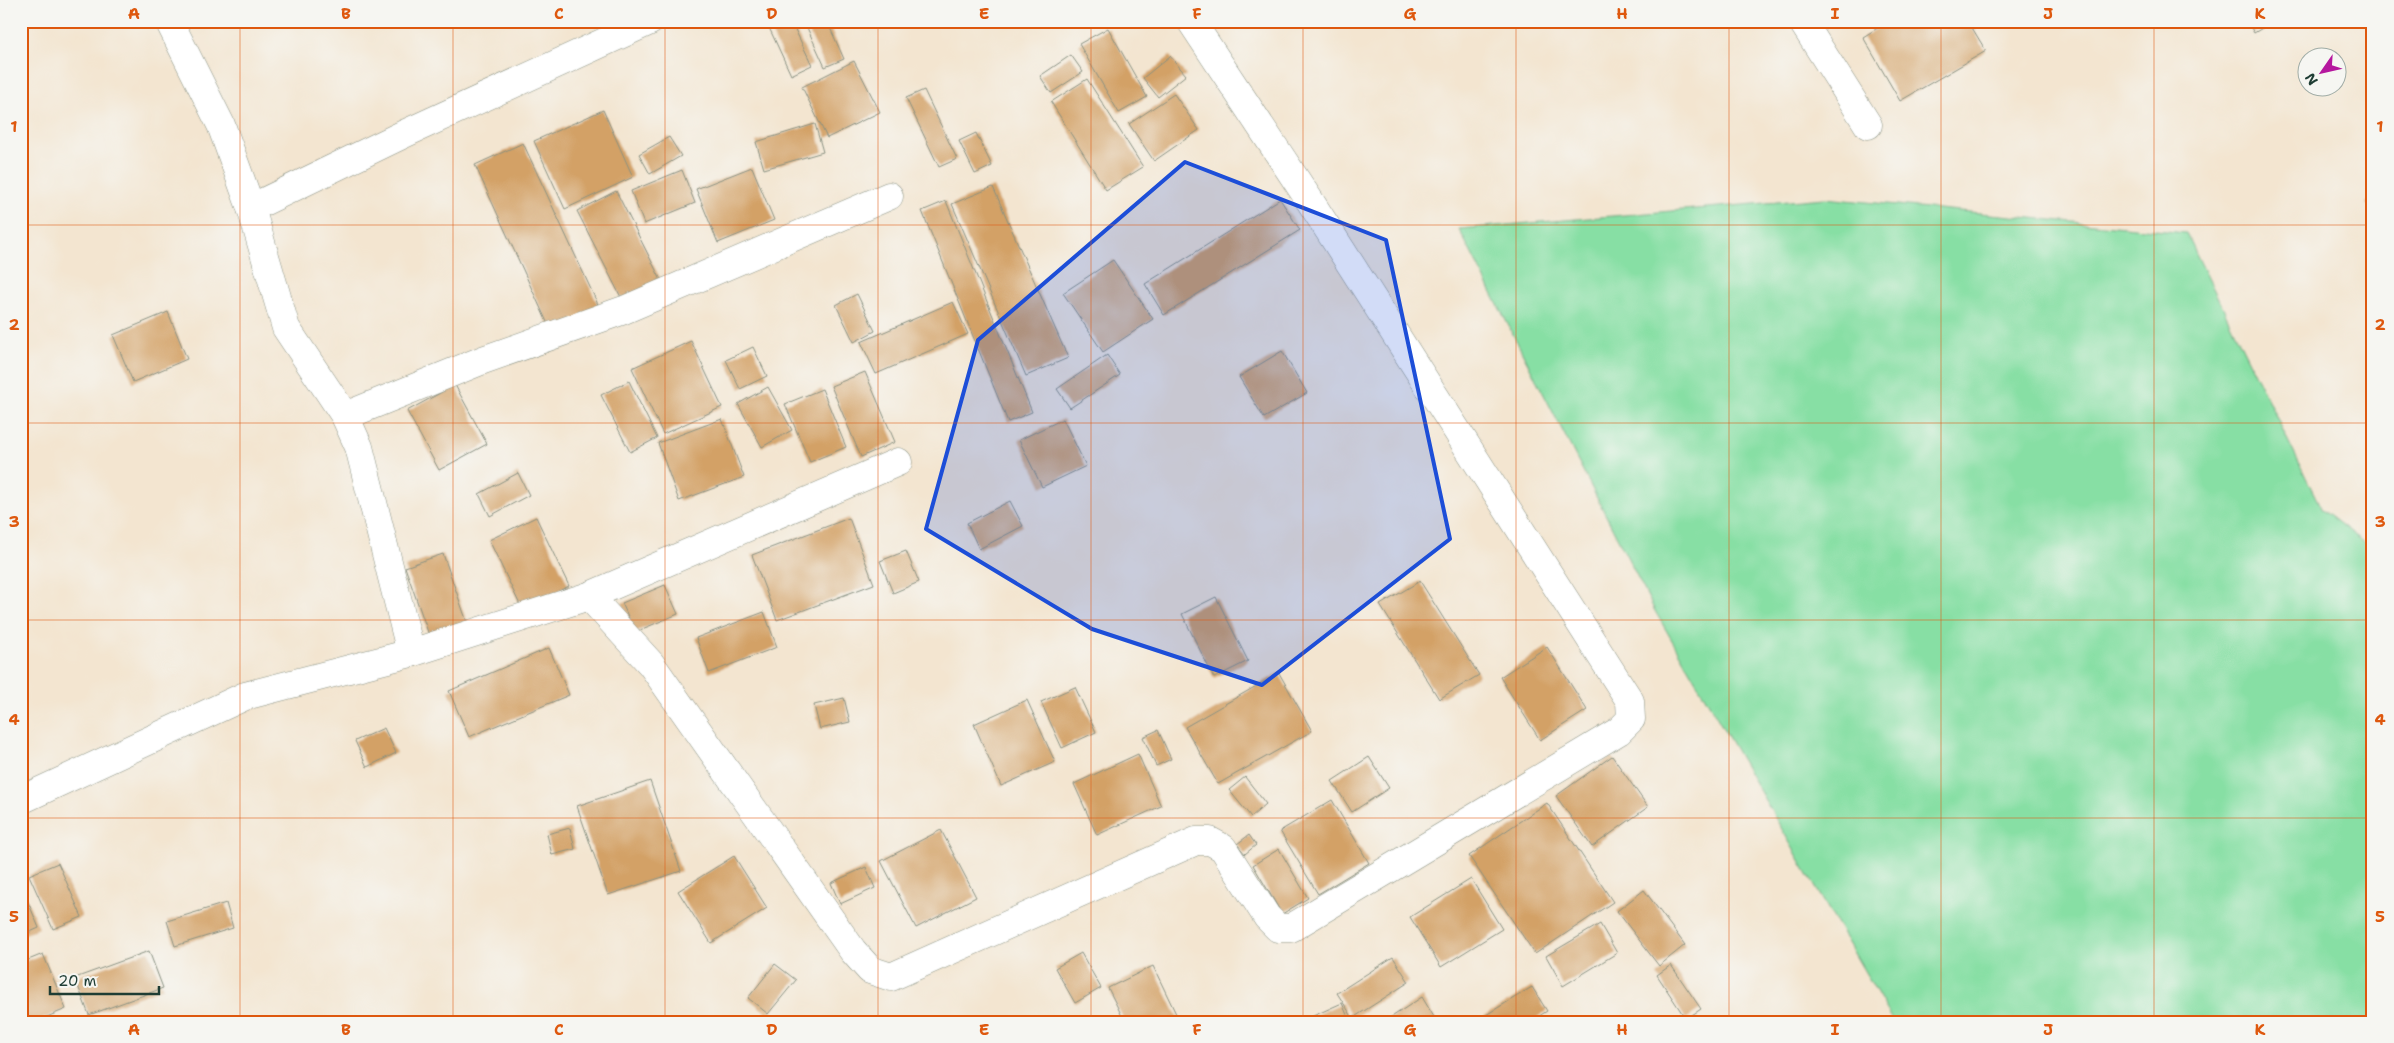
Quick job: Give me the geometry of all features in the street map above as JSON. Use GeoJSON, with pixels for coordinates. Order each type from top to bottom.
{"type":"FeatureCollection","features":[{"type":"Feature","properties":{"kind":"street"},"geometry":{"type":"LineString","coordinates":[[169,21],[221,125],[252,208],[286,328],[345,416],[359,446],[411,653]]}},
{"type":"Feature","properties":{"kind":"street"},"geometry":{"type":"LineString","coordinates":[[252,208],[404,134],[650,21]]}},
{"type":"Feature","properties":{"kind":"street"},"geometry":{"type":"LineString","coordinates":[[589,596],[651,664],[853,951],[870,970],[891,977],[1196,841],[1210,841],[1223,848],[1267,917],[1278,928],[1291,928],[1619,731],[1631,718],[1630,701],[1310,201],[1191,21]]}},
{"type":"Feature","properties":{"kind":"street"},"geometry":{"type":"LineString","coordinates":[[1802,21],[1868,125]]}},
{"type":"Feature","properties":{"kind":"street"},"geometry":{"type":"LineString","coordinates":[[345,416],[483,360],[624,310],[889,196]]}},
{"type":"Feature","properties":{"kind":"street"},"geometry":{"type":"LineString","coordinates":[[21,800],[245,696],[411,653],[589,596],[898,462]]}},
{"type":"Feature","properties":{"kind":"highlighted area"},"geometry":{"type":"Polygon","coordinates":[[[1185,162],[1386,240],[1450,539],[1262,685],[1092,629],[926,529],[978,340],[1185,162]]]}},
{"type":"Feature","properties":{"kind":"green space"},"geometry":{"type":"Polygon","coordinates":[[[1825,198],[2186,233],[2322,510],[2373,549],[2373,1022],[1894,1022],[1655,611],[1459,229],[1825,198]]]}},
{"type":"Feature","properties":{"kind":"building"},"geometry":{"type":"Polygon","coordinates":[[[766,21],[791,21],[812,65],[791,75],[766,21]]]}},
{"type":"Feature","properties":{"kind":"building"},"geometry":{"type":"Polygon","coordinates":[[[804,21],[827,21],[844,59],[825,67],[804,21]]]}},
{"type":"Feature","properties":{"kind":"building"},"geometry":{"type":"Polygon","coordinates":[[[1889,21],[1968,21],[1986,51],[1900,101],[1863,37],[1889,21]]]}},
{"type":"Feature","properties":{"kind":"building"},"geometry":{"type":"Polygon","coordinates":[[[2247,21],[2274,21],[2254,33],[2247,21]]]}},
{"type":"Feature","properties":{"kind":"building"},"geometry":{"type":"Polygon","coordinates":[[[1108,28],[1147,97],[1119,113],[1079,44],[1108,28]]]}},
{"type":"Feature","properties":{"kind":"building"},"geometry":{"type":"Polygon","coordinates":[[[1071,55],[1083,72],[1051,93],[1040,76],[1071,55]]]}},
{"type":"Feature","properties":{"kind":"building"},"geometry":{"type":"Polygon","coordinates":[[[1170,56],[1186,75],[1158,97],[1143,78],[1170,56]]]}},
{"type":"Feature","properties":{"kind":"building"},"geometry":{"type":"Polygon","coordinates":[[[854,61],[880,112],[827,138],[802,87],[854,61]]]}},
{"type":"Feature","properties":{"kind":"building"},"geometry":{"type":"Polygon","coordinates":[[[1087,79],[1143,167],[1106,190],[1051,102],[1087,79]]]}},
{"type":"Feature","properties":{"kind":"building"},"geometry":{"type":"Polygon","coordinates":[[[924,90],[957,159],[939,167],[906,98],[924,90]]]}},
{"type":"Feature","properties":{"kind":"building"},"geometry":{"type":"Polygon","coordinates":[[[1174,94],[1199,130],[1154,161],[1129,124],[1174,94]]]}},
{"type":"Feature","properties":{"kind":"building"},"geometry":{"type":"Polygon","coordinates":[[[603,110],[633,177],[565,209],[534,141],[603,110]]]}},
{"type":"Feature","properties":{"kind":"building"},"geometry":{"type":"Polygon","coordinates":[[[815,124],[823,152],[764,169],[756,142],[815,124]]]}},
{"type":"Feature","properties":{"kind":"building"},"geometry":{"type":"Polygon","coordinates":[[[976,133],[992,166],[975,174],[959,141],[976,133]]]}},
{"type":"Feature","properties":{"kind":"building"},"geometry":{"type":"Polygon","coordinates":[[[669,137],[681,156],[650,174],[639,154],[669,137]]]}},
{"type":"Feature","properties":{"kind":"building"},"geometry":{"type":"Polygon","coordinates":[[[523,143],[601,311],[552,333],[475,165],[523,143]]]}},
{"type":"Feature","properties":{"kind":"building"},"geometry":{"type":"Polygon","coordinates":[[[752,167],[774,220],[718,243],[696,189],[752,167]]]}},
{"type":"Feature","properties":{"kind":"building"},"geometry":{"type":"Polygon","coordinates":[[[682,170],[695,203],[644,224],[631,191],[682,170]]]}},
{"type":"Feature","properties":{"kind":"building"},"geometry":{"type":"Polygon","coordinates":[[[993,187],[1068,358],[1026,376],[952,204],[993,187]]]}},
{"type":"Feature","properties":{"kind":"building"},"geometry":{"type":"Polygon","coordinates":[[[616,191],[664,286],[625,305],[577,211],[616,191]]]}},
{"type":"Feature","properties":{"kind":"building"},"geometry":{"type":"Polygon","coordinates":[[[2373,198],[2373,213],[2366,203],[2373,198]]]}},
{"type":"Feature","properties":{"kind":"building"},"geometry":{"type":"Polygon","coordinates":[[[1280,199],[1300,230],[1164,315],[1145,284],[1280,199]]]}},
{"type":"Feature","properties":{"kind":"building"},"geometry":{"type":"Polygon","coordinates":[[[946,201],[1032,412],[1008,422],[922,211],[946,201]]]}},
{"type":"Feature","properties":{"kind":"building"},"geometry":{"type":"Polygon","coordinates":[[[1113,260],[1153,319],[1103,352],[1063,293],[1113,260]]]}},
{"type":"Feature","properties":{"kind":"building"},"geometry":{"type":"Polygon","coordinates":[[[857,294],[875,331],[854,342],[836,305],[857,294]]]}},
{"type":"Feature","properties":{"kind":"building"},"geometry":{"type":"Polygon","coordinates":[[[953,302],[968,334],[876,374],[861,342],[953,302]]]}},
{"type":"Feature","properties":{"kind":"building"},"geometry":{"type":"Polygon","coordinates":[[[168,312],[187,359],[133,382],[113,335],[168,312]]]}},
{"type":"Feature","properties":{"kind":"building"},"geometry":{"type":"Polygon","coordinates":[[[691,341],[722,407],[663,434],[632,368],[691,341]]]}},
{"type":"Feature","properties":{"kind":"building"},"geometry":{"type":"Polygon","coordinates":[[[753,347],[767,376],[740,389],[726,360],[753,347]]]}},
{"type":"Feature","properties":{"kind":"building"},"geometry":{"type":"Polygon","coordinates":[[[1282,351],[1307,393],[1264,418],[1239,377],[1282,351]]]}},
{"type":"Feature","properties":{"kind":"building"},"geometry":{"type":"Polygon","coordinates":[[[1107,355],[1120,375],[1070,408],[1057,389],[1107,355]]]}},
{"type":"Feature","properties":{"kind":"building"},"geometry":{"type":"Polygon","coordinates":[[[865,372],[895,442],[861,457],[831,386],[865,372]]]}},
{"type":"Feature","properties":{"kind":"building"},"geometry":{"type":"Polygon","coordinates":[[[629,381],[657,438],[630,452],[601,395],[629,381]]]}},
{"type":"Feature","properties":{"kind":"building"},"geometry":{"type":"Polygon","coordinates":[[[455,385],[487,444],[439,470],[407,411],[455,385]]]}},
{"type":"Feature","properties":{"kind":"building"},"geometry":{"type":"Polygon","coordinates":[[[768,387],[792,430],[762,447],[738,404],[768,387]]]}},
{"type":"Feature","properties":{"kind":"building"},"geometry":{"type":"Polygon","coordinates":[[[822,389],[846,447],[810,462],[785,404],[822,389]]]}},
{"type":"Feature","properties":{"kind":"building"},"geometry":{"type":"Polygon","coordinates":[[[722,419],[744,477],[679,501],[658,443],[722,419]]]}},
{"type":"Feature","properties":{"kind":"building"},"geometry":{"type":"Polygon","coordinates":[[[1063,419],[1086,466],[1042,487],[1019,440],[1063,419]]]}},
{"type":"Feature","properties":{"kind":"building"},"geometry":{"type":"Polygon","coordinates":[[[518,473],[529,495],[490,516],[479,494],[518,473]]]}},
{"type":"Feature","properties":{"kind":"building"},"geometry":{"type":"Polygon","coordinates":[[[1010,501],[1023,526],[979,549],[967,523],[1010,501]]]}},
{"type":"Feature","properties":{"kind":"building"},"geometry":{"type":"Polygon","coordinates":[[[536,517],[569,586],[522,609],[489,540],[536,517]]]}},
{"type":"Feature","properties":{"kind":"building"},"geometry":{"type":"Polygon","coordinates":[[[849,518],[874,584],[777,620],[752,555],[849,518]]]}},
{"type":"Feature","properties":{"kind":"building"},"geometry":{"type":"Polygon","coordinates":[[[906,551],[919,582],[893,593],[880,561],[906,551]]]}},
{"type":"Feature","properties":{"kind":"building"},"geometry":{"type":"Polygon","coordinates":[[[443,554],[467,622],[429,635],[405,567],[443,554]]]}},
{"type":"Feature","properties":{"kind":"building"},"geometry":{"type":"Polygon","coordinates":[[[1420,581],[1479,675],[1439,699],[1380,605],[1420,581]]]}},
{"type":"Feature","properties":{"kind":"building"},"geometry":{"type":"Polygon","coordinates":[[[665,585],[678,614],[635,632],[622,603],[665,585]]]}},
{"type":"Feature","properties":{"kind":"building"},"geometry":{"type":"Polygon","coordinates":[[[1216,597],[1248,661],[1214,678],[1182,614],[1216,597]]]}},
{"type":"Feature","properties":{"kind":"building"},"geometry":{"type":"Polygon","coordinates":[[[764,612],[777,647],[709,673],[696,638],[764,612]]]}},
{"type":"Feature","properties":{"kind":"building"},"geometry":{"type":"Polygon","coordinates":[[[1547,647],[1587,710],[1540,740],[1500,677],[1547,647]]]}},
{"type":"Feature","properties":{"kind":"building"},"geometry":{"type":"Polygon","coordinates":[[[549,648],[569,695],[469,737],[449,691],[549,648]]]}},
{"type":"Feature","properties":{"kind":"building"},"geometry":{"type":"Polygon","coordinates":[[[1279,673],[1312,731],[1218,784],[1185,727],[1279,673]]]}},
{"type":"Feature","properties":{"kind":"building"},"geometry":{"type":"Polygon","coordinates":[[[1075,687],[1096,732],[1062,748],[1041,702],[1075,687]]]}},
{"type":"Feature","properties":{"kind":"building"},"geometry":{"type":"Polygon","coordinates":[[[844,698],[850,722],[820,729],[814,705],[844,698]]]}},
{"type":"Feature","properties":{"kind":"building"},"geometry":{"type":"Polygon","coordinates":[[[1027,700],[1055,762],[1001,786],[974,724],[1027,700]]]}},
{"type":"Feature","properties":{"kind":"building"},"geometry":{"type":"Polygon","coordinates":[[[384,728],[396,753],[367,767],[355,741],[384,728]]]}},
{"type":"Feature","properties":{"kind":"building"},"geometry":{"type":"Polygon","coordinates":[[[1158,730],[1171,759],[1156,766],[1143,737],[1158,730]]]}},
{"type":"Feature","properties":{"kind":"building"},"geometry":{"type":"Polygon","coordinates":[[[1138,754],[1161,806],[1097,835],[1074,784],[1138,754]]]}},
{"type":"Feature","properties":{"kind":"building"},"geometry":{"type":"Polygon","coordinates":[[[1612,756],[1648,807],[1592,847],[1556,796],[1612,756]]]}},
{"type":"Feature","properties":{"kind":"building"},"geometry":{"type":"Polygon","coordinates":[[[1369,757],[1389,788],[1352,812],[1332,781],[1369,757]]]}},
{"type":"Feature","properties":{"kind":"building"},"geometry":{"type":"Polygon","coordinates":[[[1245,777],[1266,804],[1251,817],[1229,790],[1245,777]]]}},
{"type":"Feature","properties":{"kind":"building"},"geometry":{"type":"Polygon","coordinates":[[[650,781],[681,871],[608,895],[577,806],[650,781]]]}},
{"type":"Feature","properties":{"kind":"building"},"geometry":{"type":"Polygon","coordinates":[[[1332,800],[1369,863],[1318,894],[1280,831],[1332,800]]]}},
{"type":"Feature","properties":{"kind":"building"},"geometry":{"type":"Polygon","coordinates":[[[1547,803],[1613,902],[1535,954],[1469,856],[1547,803]]]}},
{"type":"Feature","properties":{"kind":"building"},"geometry":{"type":"Polygon","coordinates":[[[570,828],[575,849],[552,855],[547,834],[570,828]]]}},
{"type":"Feature","properties":{"kind":"building"},"geometry":{"type":"Polygon","coordinates":[[[941,830],[976,897],[916,928],[881,861],[941,830]]]}},
{"type":"Feature","properties":{"kind":"building"},"geometry":{"type":"Polygon","coordinates":[[[1249,835],[1256,845],[1245,854],[1237,844],[1249,835]]]}},
{"type":"Feature","properties":{"kind":"building"},"geometry":{"type":"Polygon","coordinates":[[[1279,849],[1308,898],[1282,914],[1253,865],[1279,849]]]}},
{"type":"Feature","properties":{"kind":"building"},"geometry":{"type":"Polygon","coordinates":[[[734,856],[767,908],[711,943],[678,891],[734,856]]]}},
{"type":"Feature","properties":{"kind":"building"},"geometry":{"type":"Polygon","coordinates":[[[58,863],[82,917],[53,929],[29,875],[58,863]]]}},
{"type":"Feature","properties":{"kind":"building"},"geometry":{"type":"Polygon","coordinates":[[[866,867],[875,888],[840,904],[831,883],[866,867]]]}},
{"type":"Feature","properties":{"kind":"building"},"geometry":{"type":"Polygon","coordinates":[[[1471,879],[1502,929],[1441,967],[1410,917],[1471,879]]]}},
{"type":"Feature","properties":{"kind":"building"},"geometry":{"type":"Polygon","coordinates":[[[21,885],[39,928],[21,936],[21,885]]]}},
{"type":"Feature","properties":{"kind":"building"},"geometry":{"type":"Polygon","coordinates":[[[1644,890],[1685,945],[1659,966],[1617,911],[1644,890]]]}},
{"type":"Feature","properties":{"kind":"building"},"geometry":{"type":"Polygon","coordinates":[[[226,903],[233,928],[175,946],[167,921],[226,903]]]}},
{"type":"Feature","properties":{"kind":"building"},"geometry":{"type":"Polygon","coordinates":[[[1600,924],[1617,953],[1563,986],[1546,956],[1600,924]]]}},
{"type":"Feature","properties":{"kind":"building"},"geometry":{"type":"Polygon","coordinates":[[[149,951],[163,988],[89,1015],[75,978],[149,951]]]}},
{"type":"Feature","properties":{"kind":"building"},"geometry":{"type":"Polygon","coordinates":[[[1081,953],[1101,988],[1075,1003],[1055,968],[1081,953]]]}},
{"type":"Feature","properties":{"kind":"building"},"geometry":{"type":"Polygon","coordinates":[[[43,954],[66,1009],[35,1022],[21,1022],[21,963],[43,954]]]}},
{"type":"Feature","properties":{"kind":"building"},"geometry":{"type":"Polygon","coordinates":[[[1393,957],[1409,982],[1353,1018],[1337,993],[1393,957]]]}},
{"type":"Feature","properties":{"kind":"building"},"geometry":{"type":"Polygon","coordinates":[[[775,964],[796,980],[768,1014],[748,998],[775,964]]]}},
{"type":"Feature","properties":{"kind":"building"},"geometry":{"type":"Polygon","coordinates":[[[1671,965],[1701,1009],[1686,1019],[1657,975],[1671,965]]]}},
{"type":"Feature","properties":{"kind":"building"},"geometry":{"type":"Polygon","coordinates":[[[1153,966],[1178,1018],[1170,1022],[1125,1022],[1108,988],[1153,966]]]}},
{"type":"Feature","properties":{"kind":"building"},"geometry":{"type":"Polygon","coordinates":[[[1532,987],[1547,1011],[1530,1022],[1484,1022],[1481,1018],[1532,987]]]}},
{"type":"Feature","properties":{"kind":"building"},"geometry":{"type":"Polygon","coordinates":[[[1422,997],[1437,1022],[1384,1022],[1422,997]]]}},
{"type":"Feature","properties":{"kind":"building"},"geometry":{"type":"Polygon","coordinates":[[[1342,1003],[1350,1022],[1315,1022],[1313,1016],[1342,1003]]]}}]}
